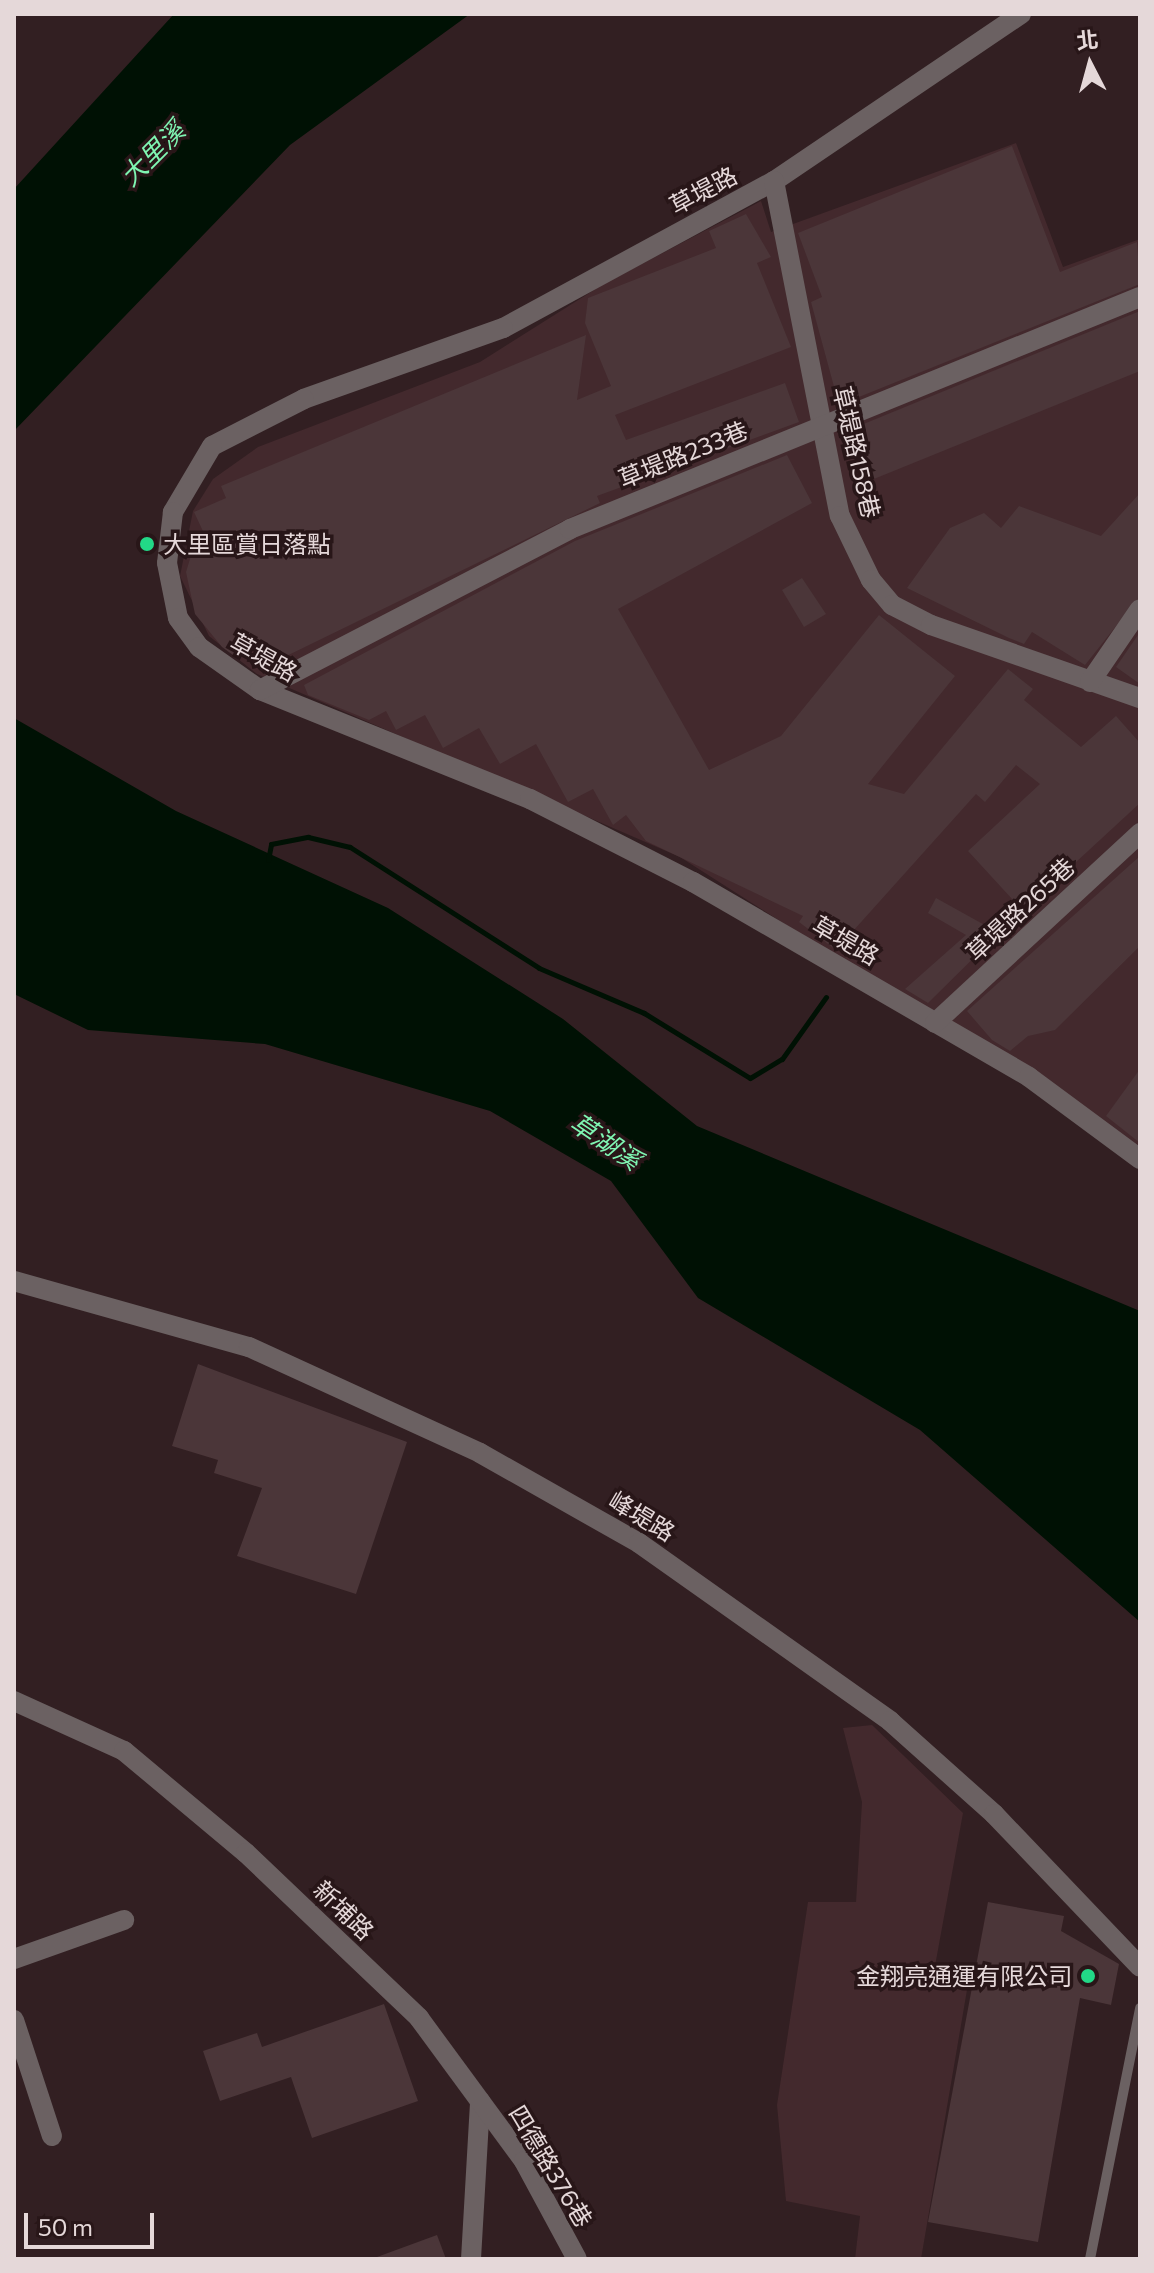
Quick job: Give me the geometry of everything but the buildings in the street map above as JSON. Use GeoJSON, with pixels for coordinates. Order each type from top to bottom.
{"type":"FeatureCollection","features":[{"type":"Feature","properties":{"kind":"street","name":"草堤路"},"geometry":{"type":"LineString","coordinates":[[1021,14],[774,181],[503,328],[304,399],[212,446],[173,512],[170,594],[199,647],[260,690],[530,799],[693,882],[1029,1077],[1140,1159]]}},
{"type":"Feature","properties":{"kind":"street","name":"草堤路158巷"},"geometry":{"type":"LineString","coordinates":[[774,181],[840,516],[871,580],[892,605],[1090,682],[1140,698]]}},
{"type":"Feature","properties":{"kind":"street","name":"草堤路233巷"},"geometry":{"type":"LineString","coordinates":[[260,690],[570,529],[1140,297]]}},
{"type":"Feature","properties":{"kind":"street"},"geometry":{"type":"LineString","coordinates":[[1090,682],[1140,609]]}},
{"type":"Feature","properties":{"kind":"street","name":"草堤路265巷"},"geometry":{"type":"LineString","coordinates":[[935,1023],[1140,833]]}},
{"type":"Feature","properties":{"kind":"street","name":"峰堤路"},"geometry":{"type":"LineString","coordinates":[[14,1281],[249,1347],[480,1453],[639,1543],[890,1721],[994,1814],[1140,1967]]}},
{"type":"Feature","properties":{"kind":"street","name":"新埔路"},"geometry":{"type":"LineString","coordinates":[[14,1701],[95,1731],[234,1843],[419,2018],[480,2101]]}},
{"type":"Feature","properties":{"kind":"street"},"geometry":{"type":"LineString","coordinates":[[14,1959],[124,1920]]}},
{"type":"Feature","properties":{"kind":"street"},"geometry":{"type":"LineString","coordinates":[[14,2020],[52,2136]]}},
{"type":"Feature","properties":{"kind":"street"},"geometry":{"type":"LineString","coordinates":[[471,2259],[480,2101]]}},
{"type":"Feature","properties":{"kind":"street","name":"四德路376巷"},"geometry":{"type":"LineString","coordinates":[[480,2101],[524,2161],[577,2259]]}},
{"type":"Feature","properties":{"kind":"lane"},"geometry":{"type":"LineString","coordinates":[[1090,2259],[1140,2008]]}},
{"type":"Feature","properties":{"kind":"shaded area"},"geometry":{"type":"Polygon","coordinates":[[[1016,143],[1063,267],[1140,239],[1140,1151],[680,857],[257,674],[209,636],[180,576],[193,511],[213,479],[258,447],[480,362],[602,285],[761,201],[771,232],[1016,143]]]}},
{"type":"Feature","properties":{"kind":"shaded area"},"geometry":{"type":"Polygon","coordinates":[[[872,1725],[963,1813],[935,1966],[968,1984],[921,2259],[855,2259],[860,2216],[786,2201],[777,2105],[808,1902],[856,1902],[862,1802],[843,1728],[872,1725]]]}},
{"type":"Feature","properties":{"kind":"water","name":"大里溪"},"geometry":{"type":"Polygon","coordinates":[[[174,14],[470,14],[290,145],[14,431],[14,189],[174,14]]]}},
{"type":"Feature","properties":{"kind":"water","name":"草湖溪"},"geometry":{"type":"Polygon","coordinates":[[[14,718],[176,811],[388,908],[563,1019],[697,1126],[1140,1311],[1140,1622],[920,1430],[698,1298],[611,1181],[490,1111],[265,1044],[88,1030],[14,994],[14,718]]]}},
{"type":"Feature","properties":{"kind":"waterway"},"geometry":{"type":"LineString","coordinates":[[268,860],[271,844],[308,837],[350,847],[539,968],[644,1013],[750,1078],[782,1059],[826,997]]}},
{"type":"Feature","properties":{"kind":"place","name":"大里區賞日落點"},"geometry":{"type":"Point","coordinates":[147,544]}},
{"type":"Feature","properties":{"kind":"place","name":"金翔亮通運有限公司"},"geometry":{"type":"Point","coordinates":[1088,1976]}}]}
